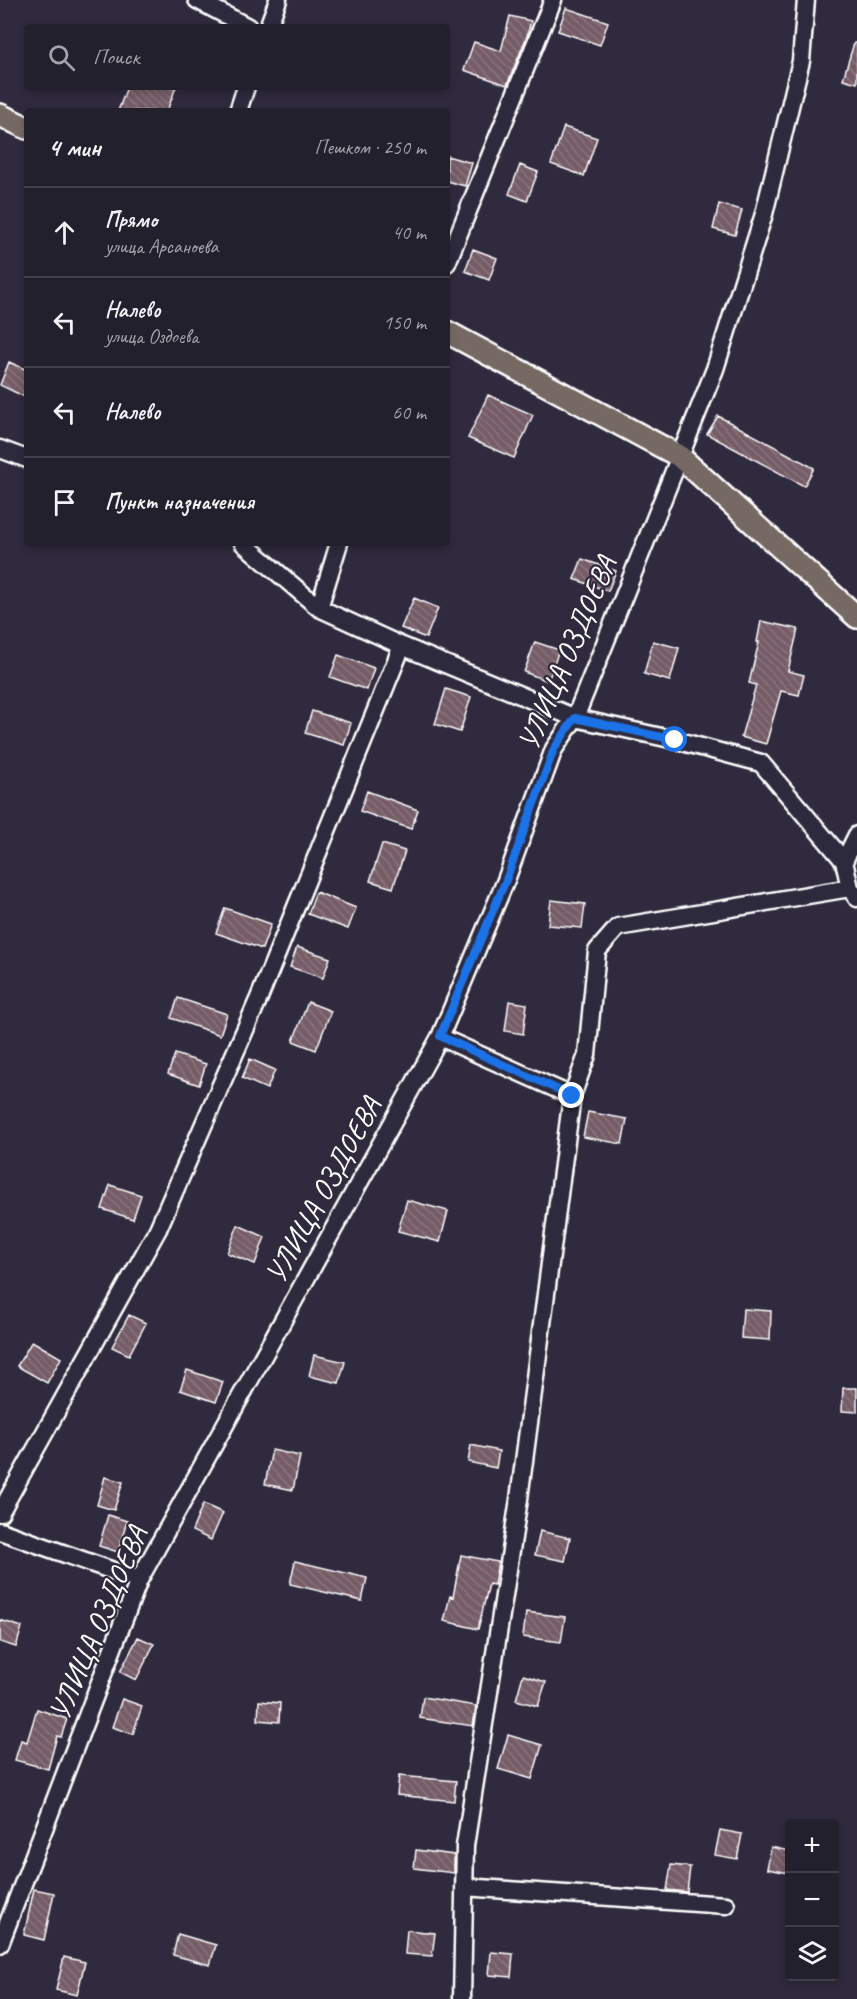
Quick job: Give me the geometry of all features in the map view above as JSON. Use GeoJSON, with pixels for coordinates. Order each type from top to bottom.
{"type":"FeatureCollection","features":[{"type":"Feature","properties":{"kind":"main road"},"geometry":{"type":"LineString","coordinates":[[0,115],[24,127]]}},
{"type":"Feature","properties":{"kind":"main road"},"geometry":{"type":"LineString","coordinates":[[450,334],[679,456],[857,617]]}},
{"type":"Feature","properties":{"kind":"street"},"geometry":{"type":"LineString","coordinates":[[197,0],[242,24]]}},
{"type":"Feature","properties":{"kind":"street"},"geometry":{"type":"LineString","coordinates":[[269,24],[278,0]]}},
{"type":"Feature","properties":{"kind":"street"},"geometry":{"type":"LineString","coordinates":[[450,253],[553,0]]}},
{"type":"Feature","properties":{"kind":"street","name":"УЛИЦА ОЗДОЕВА"},"geometry":{"type":"LineString","coordinates":[[0,1944],[139,1581],[440,1036],[506,880],[554,749],[575,718],[715,369],[764,214],[801,62],[806,0]]}},
{"type":"Feature","properties":{"kind":"street"},"geometry":{"type":"LineString","coordinates":[[239,108],[245,90]]}},
{"type":"Feature","properties":{"kind":"street"},"geometry":{"type":"LineString","coordinates":[[0,449],[24,458]]}},
{"type":"Feature","properties":{"kind":"street"},"geometry":{"type":"LineString","coordinates":[[247,546],[319,608],[402,646],[575,718],[675,740],[761,763],[844,861],[853,893],[618,927],[597,951],[587,1055],[572,1096],[519,1499],[465,1846],[462,1999]]}},
{"type":"Feature","properties":{"kind":"street"},"geometry":{"type":"LineString","coordinates":[[319,608],[338,546]]}},
{"type":"Feature","properties":{"kind":"street"},"geometry":{"type":"LineString","coordinates":[[0,1514],[158,1229],[259,998],[402,646]]}},
{"type":"Feature","properties":{"kind":"street"},"geometry":{"type":"LineString","coordinates":[[844,861],[857,835]]}},
{"type":"Feature","properties":{"kind":"street"},"geometry":{"type":"LineString","coordinates":[[440,1036],[572,1096]]}},
{"type":"Feature","properties":{"kind":"street"},"geometry":{"type":"LineString","coordinates":[[0,1531],[139,1581]]}},
{"type":"Feature","properties":{"kind":"street"},"geometry":{"type":"LineString","coordinates":[[464,1887],[726,1905]]}},
{"type":"Feature","properties":{"kind":"building"},"geometry":{"type":"Polygon","coordinates":[[[566,8],[608,22],[600,45],[558,31],[566,8]]]}},
{"type":"Feature","properties":{"kind":"building"},"geometry":{"type":"Polygon","coordinates":[[[510,16],[531,21],[507,85],[464,70],[474,42],[501,51],[510,16]]]}},
{"type":"Feature","properties":{"kind":"building"},"geometry":{"type":"Polygon","coordinates":[[[854,43],[857,43],[857,83],[843,79],[854,43]]]}},
{"type":"Feature","properties":{"kind":"building"},"geometry":{"type":"Polygon","coordinates":[[[126,90],[175,90],[168,108],[119,108],[126,90]]]}},
{"type":"Feature","properties":{"kind":"building"},"geometry":{"type":"Polygon","coordinates":[[[564,127],[597,138],[584,176],[551,164],[564,127]]]}},
{"type":"Feature","properties":{"kind":"building"},"geometry":{"type":"Polygon","coordinates":[[[450,157],[472,163],[465,186],[450,182],[450,157]]]}},
{"type":"Feature","properties":{"kind":"building"},"geometry":{"type":"Polygon","coordinates":[[[520,165],[538,172],[527,201],[509,194],[520,165]]]}},
{"type":"Feature","properties":{"kind":"building"},"geometry":{"type":"Polygon","coordinates":[[[719,204],[742,210],[735,235],[713,229],[719,204]]]}},
{"type":"Feature","properties":{"kind":"building"},"geometry":{"type":"Polygon","coordinates":[[[473,249],[497,258],[489,280],[465,271],[473,249]]]}},
{"type":"Feature","properties":{"kind":"building"},"geometry":{"type":"Polygon","coordinates":[[[9,362],[24,369],[24,397],[0,385],[9,362]]]}},
{"type":"Feature","properties":{"kind":"building"},"geometry":{"type":"Polygon","coordinates":[[[488,395],[533,415],[514,458],[468,438],[488,395]]]}},
{"type":"Feature","properties":{"kind":"building"},"geometry":{"type":"Polygon","coordinates":[[[718,416],[814,468],[804,486],[707,434],[718,416]]]}},
{"type":"Feature","properties":{"kind":"building"},"geometry":{"type":"Polygon","coordinates":[[[582,559],[616,571],[608,591],[574,579],[582,559]]]}},
{"type":"Feature","properties":{"kind":"building"},"geometry":{"type":"Polygon","coordinates":[[[414,598],[438,608],[426,638],[401,628],[414,598]]]}},
{"type":"Feature","properties":{"kind":"building"},"geometry":{"type":"Polygon","coordinates":[[[761,621],[798,629],[788,671],[804,675],[799,695],[781,691],[766,744],[741,737],[756,685],[749,683],[759,642],[757,642],[761,621]]]}},
{"type":"Feature","properties":{"kind":"building"},"geometry":{"type":"Polygon","coordinates":[[[653,641],[679,648],[670,681],[644,674],[653,641]]]}},
{"type":"Feature","properties":{"kind":"building"},"geometry":{"type":"Polygon","coordinates":[[[535,642],[559,650],[548,681],[524,672],[535,642]]]}},
{"type":"Feature","properties":{"kind":"building"},"geometry":{"type":"Polygon","coordinates":[[[338,655],[374,668],[367,690],[330,677],[338,655]]]}},
{"type":"Feature","properties":{"kind":"building"},"geometry":{"type":"Polygon","coordinates":[[[446,689],[471,697],[460,732],[435,724],[446,689]]]}},
{"type":"Feature","properties":{"kind":"building"},"geometry":{"type":"Polygon","coordinates":[[[312,711],[351,723],[344,745],[305,733],[312,711]]]}},
{"type":"Feature","properties":{"kind":"building"},"geometry":{"type":"Polygon","coordinates":[[[367,791],[418,810],[411,829],[360,811],[367,791]]]}},
{"type":"Feature","properties":{"kind":"building"},"geometry":{"type":"Polygon","coordinates":[[[382,844],[405,851],[393,888],[370,881],[382,844]]]}},
{"type":"Feature","properties":{"kind":"building"},"geometry":{"type":"Polygon","coordinates":[[[316,892],[356,908],[348,929],[308,914],[316,892]]]}},
{"type":"Feature","properties":{"kind":"building"},"geometry":{"type":"Polygon","coordinates":[[[551,900],[585,904],[582,928],[548,925],[551,900]]]}},
{"type":"Feature","properties":{"kind":"building"},"geometry":{"type":"Polygon","coordinates":[[[225,908],[271,924],[262,949],[216,933],[225,908]]]}},
{"type":"Feature","properties":{"kind":"building"},"geometry":{"type":"Polygon","coordinates":[[[297,947],[330,958],[323,978],[290,967],[297,947]]]}},
{"type":"Feature","properties":{"kind":"building"},"geometry":{"type":"Polygon","coordinates":[[[178,998],[227,1014],[220,1035],[171,1018],[178,998]]]}},
{"type":"Feature","properties":{"kind":"building"},"geometry":{"type":"Polygon","coordinates":[[[509,1001],[527,1004],[523,1034],[505,1031],[509,1001]]]}},
{"type":"Feature","properties":{"kind":"building"},"geometry":{"type":"Polygon","coordinates":[[[308,1002],[331,1011],[316,1050],[293,1041],[308,1002]]]}},
{"type":"Feature","properties":{"kind":"building"},"geometry":{"type":"Polygon","coordinates":[[[175,1054],[206,1064],[199,1085],[168,1074],[175,1054]]]}},
{"type":"Feature","properties":{"kind":"building"},"geometry":{"type":"Polygon","coordinates":[[[250,1059],[275,1070],[267,1089],[242,1078],[250,1059]]]}},
{"type":"Feature","properties":{"kind":"building"},"geometry":{"type":"Polygon","coordinates":[[[588,1112],[627,1119],[622,1144],[583,1137],[588,1112]]]}},
{"type":"Feature","properties":{"kind":"building"},"geometry":{"type":"Polygon","coordinates":[[[110,1185],[141,1195],[133,1219],[102,1209],[110,1185]]]}},
{"type":"Feature","properties":{"kind":"building"},"geometry":{"type":"Polygon","coordinates":[[[407,1200],[448,1211],[440,1242],[398,1231],[407,1200]]]}},
{"type":"Feature","properties":{"kind":"building"},"geometry":{"type":"Polygon","coordinates":[[[238,1225],[265,1237],[255,1264],[227,1253],[238,1225]]]}},
{"type":"Feature","properties":{"kind":"building"},"geometry":{"type":"Polygon","coordinates":[[[743,1309],[771,1311],[770,1340],[741,1338],[743,1309]]]}},
{"type":"Feature","properties":{"kind":"building"},"geometry":{"type":"Polygon","coordinates":[[[129,1315],[146,1323],[129,1355],[112,1347],[129,1315]]]}},
{"type":"Feature","properties":{"kind":"building"},"geometry":{"type":"Polygon","coordinates":[[[32,1341],[61,1358],[47,1383],[17,1366],[32,1341]]]}},
{"type":"Feature","properties":{"kind":"building"},"geometry":{"type":"Polygon","coordinates":[[[314,1355],[345,1362],[339,1383],[309,1376],[314,1355]]]}},
{"type":"Feature","properties":{"kind":"building"},"geometry":{"type":"Polygon","coordinates":[[[187,1370],[223,1382],[216,1402],[180,1390],[187,1370]]]}},
{"type":"Feature","properties":{"kind":"building"},"geometry":{"type":"Polygon","coordinates":[[[843,1388],[857,1388],[857,1412],[842,1411],[843,1388]]]}},
{"type":"Feature","properties":{"kind":"building"},"geometry":{"type":"Polygon","coordinates":[[[471,1445],[499,1451],[496,1468],[468,1462],[471,1445]]]}},
{"type":"Feature","properties":{"kind":"building"},"geometry":{"type":"Polygon","coordinates":[[[272,1450],[300,1456],[293,1490],[265,1484],[272,1450]]]}},
{"type":"Feature","properties":{"kind":"building"},"geometry":{"type":"Polygon","coordinates":[[[105,1477],[123,1482],[114,1510],[97,1505],[105,1477]]]}},
{"type":"Feature","properties":{"kind":"building"},"geometry":{"type":"Polygon","coordinates":[[[203,1504],[223,1513],[211,1540],[192,1531],[203,1504]]]}},
{"type":"Feature","properties":{"kind":"building"},"geometry":{"type":"Polygon","coordinates":[[[108,1515],[127,1521],[118,1552],[99,1546],[108,1515]]]}},
{"type":"Feature","properties":{"kind":"building"},"geometry":{"type":"Polygon","coordinates":[[[540,1531],[570,1538],[565,1561],[535,1555],[540,1531]]]}},
{"type":"Feature","properties":{"kind":"building"},"geometry":{"type":"Polygon","coordinates":[[[461,1555],[498,1562],[494,1585],[489,1584],[478,1629],[444,1621],[450,1596],[453,1597],[461,1555]]]}},
{"type":"Feature","properties":{"kind":"building"},"geometry":{"type":"Polygon","coordinates":[[[295,1561],[367,1578],[362,1601],[290,1584],[295,1561]]]}},
{"type":"Feature","properties":{"kind":"building"},"geometry":{"type":"Polygon","coordinates":[[[526,1612],[565,1617],[561,1642],[523,1637],[526,1612]]]}},
{"type":"Feature","properties":{"kind":"building"},"geometry":{"type":"Polygon","coordinates":[[[0,1620],[22,1627],[16,1647],[0,1642],[0,1620]]]}},
{"type":"Feature","properties":{"kind":"building"},"geometry":{"type":"Polygon","coordinates":[[[138,1637],[154,1644],[136,1680],[120,1672],[138,1637]]]}},
{"type":"Feature","properties":{"kind":"building"},"geometry":{"type":"Polygon","coordinates":[[[523,1675],[546,1682],[538,1706],[516,1700],[523,1675]]]}},
{"type":"Feature","properties":{"kind":"building"},"geometry":{"type":"Polygon","coordinates":[[[423,1697],[476,1706],[473,1726],[420,1718],[423,1697]]]}},
{"type":"Feature","properties":{"kind":"building"},"geometry":{"type":"Polygon","coordinates":[[[122,1699],[142,1706],[133,1734],[112,1727],[122,1699]]]}},
{"type":"Feature","properties":{"kind":"building"},"geometry":{"type":"Polygon","coordinates":[[[259,1701],[280,1703],[279,1722],[258,1720],[259,1701]]]}},
{"type":"Feature","properties":{"kind":"building"},"geometry":{"type":"Polygon","coordinates":[[[37,1709],[67,1719],[61,1737],[57,1736],[48,1769],[15,1760],[21,1740],[27,1742],[37,1709]]]}},
{"type":"Feature","properties":{"kind":"building"},"geometry":{"type":"Polygon","coordinates":[[[508,1735],[542,1745],[532,1779],[498,1769],[508,1735]]]}},
{"type":"Feature","properties":{"kind":"building"},"geometry":{"type":"Polygon","coordinates":[[[399,1776],[456,1781],[454,1801],[397,1795],[399,1776]]]}},
{"type":"Feature","properties":{"kind":"building"},"geometry":{"type":"Polygon","coordinates":[[[720,1830],[742,1834],[737,1859],[715,1855],[720,1830]]]}},
{"type":"Feature","properties":{"kind":"building"},"geometry":{"type":"Polygon","coordinates":[[[771,1847],[785,1850],[785,1872],[767,1869],[771,1847]]]}},
{"type":"Feature","properties":{"kind":"building"},"geometry":{"type":"Polygon","coordinates":[[[416,1850],[454,1855],[454,1873],[414,1868],[416,1850]]]}},
{"type":"Feature","properties":{"kind":"building"},"geometry":{"type":"Polygon","coordinates":[[[671,1865],[690,1867],[687,1892],[667,1890],[671,1865]]]}},
{"type":"Feature","properties":{"kind":"building"},"geometry":{"type":"Polygon","coordinates":[[[34,1889],[54,1893],[44,1940],[24,1935],[34,1889]]]}},
{"type":"Feature","properties":{"kind":"building"},"geometry":{"type":"Polygon","coordinates":[[[407,1930],[435,1933],[432,1956],[405,1954],[407,1930]]]}},
{"type":"Feature","properties":{"kind":"building"},"geometry":{"type":"Polygon","coordinates":[[[178,1934],[216,1945],[210,1965],[173,1955],[178,1934]]]}},
{"type":"Feature","properties":{"kind":"building"},"geometry":{"type":"Polygon","coordinates":[[[491,1952],[513,1954],[511,1977],[489,1975],[491,1952]]]}},
{"type":"Feature","properties":{"kind":"building"},"geometry":{"type":"Polygon","coordinates":[[[64,1957],[85,1962],[77,1995],[56,1990],[64,1957]]]}},
{"type":"Feature","properties":{"kind":"route"},"geometry":{"type":"LineString","coordinates":[[572,1096],[440,1036],[506,880],[554,749],[575,718],[675,740]]}}]}
